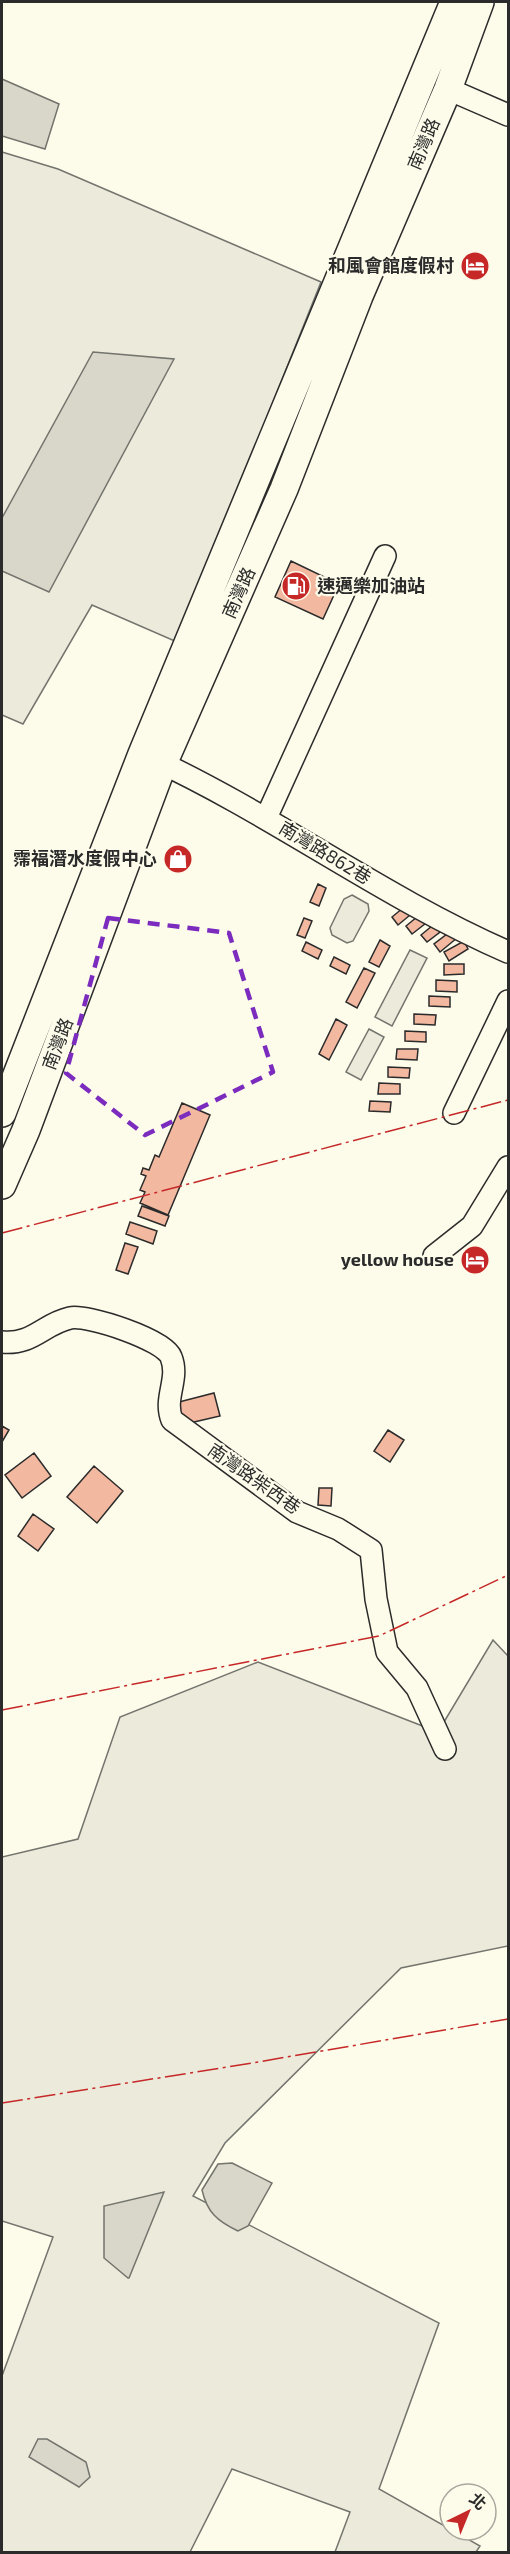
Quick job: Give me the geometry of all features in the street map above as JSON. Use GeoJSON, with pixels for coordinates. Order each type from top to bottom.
{"type":"FeatureCollection","features":[{"type":"Feature","properties":{"kind":"main road","name":"南灣路"},"geometry":{"type":"LineString","coordinates":[[2,1113],[153,759],[284,489],[349,291],[454,2]]}},
{"type":"Feature","properties":{"kind":"main road","name":"南灣路"},"geometry":{"type":"LineString","coordinates":[[349,291],[448,89],[480,2]]}},
{"type":"Feature","properties":{"kind":"main road","name":"南灣路"},"geometry":{"type":"LineString","coordinates":[[2,1185],[26,1130],[153,759]]}},
{"type":"Feature","properties":{"kind":"street"},"geometry":{"type":"LineString","coordinates":[[448,89],[508,115]]}},
{"type":"Feature","properties":{"kind":"street"},"geometry":{"type":"LineString","coordinates":[[266,818],[385,556]]}},
{"type":"Feature","properties":{"kind":"street","name":"南灣路862巷"},"geometry":{"type":"LineString","coordinates":[[153,759],[266,818],[413,906],[508,952]]}},
{"type":"Feature","properties":{"kind":"street"},"geometry":{"type":"LineString","coordinates":[[454,1113],[508,1001]]}},
{"type":"Feature","properties":{"kind":"street"},"geometry":{"type":"LineString","coordinates":[[434,1256],[472,1226],[508,1167]]}},
{"type":"Feature","properties":{"kind":"street","name":"南灣路柴西巷"},"geometry":{"type":"LineString","coordinates":[[2,1342],[18,1344],[70,1318],[91,1318],[156,1342],[170,1354],[175,1372],[167,1408],[171,1419],[297,1512],[338,1529],[371,1550],[376,1599],[387,1652],[417,1688],[445,1749]]}},
{"type":"Feature","properties":{"kind":"highlighted area"},"geometry":{"type":"Polygon","coordinates":[[[108,918],[229,933],[273,1072],[145,1135],[66,1073],[108,918]]]}},
{"type":"Feature","properties":{"kind":"shaded area"},"geometry":{"type":"Polygon","coordinates":[[[2,79],[59,104],[45,149],[2,136],[2,79]]]}},
{"type":"Feature","properties":{"kind":"shaded area"},"geometry":{"type":"Polygon","coordinates":[[[2,152],[58,169],[321,282],[177,642],[92,605],[23,724],[2,715],[2,152]]]}},
{"type":"Feature","properties":{"kind":"shaded area"},"geometry":{"type":"Polygon","coordinates":[[[93,352],[174,359],[49,592],[2,571],[2,518],[93,352]]]}},
{"type":"Feature","properties":{"kind":"shaded area"},"geometry":{"type":"Polygon","coordinates":[[[352,895],[368,904],[369,911],[353,941],[347,943],[332,935],[330,928],[344,899],[352,895]]]}},
{"type":"Feature","properties":{"kind":"shaded area"},"geometry":{"type":"Polygon","coordinates":[[[410,950],[427,958],[392,1026],[375,1017],[410,950]]]}},
{"type":"Feature","properties":{"kind":"shaded area"},"geometry":{"type":"Polygon","coordinates":[[[369,1029],[384,1037],[361,1080],[346,1072],[369,1029]]]}},
{"type":"Feature","properties":{"kind":"shaded area"},"geometry":{"type":"Polygon","coordinates":[[[493,1640],[508,1656],[508,1946],[401,1968],[225,2143],[193,2196],[439,2323],[379,2489],[438,2522],[438,2542],[473,2542],[480,2546],[476,2552],[335,2552],[350,2512],[232,2469],[190,2552],[2,2552],[2,2376],[53,2237],[2,2221],[2,1857],[78,1839],[120,1717],[258,1662],[438,1732],[493,1640]]]}},
{"type":"Feature","properties":{"kind":"shaded area"},"geometry":{"type":"Polygon","coordinates":[[[232,2163],[272,2183],[248,2226],[238,2231],[214,2215],[202,2190],[218,2164],[232,2163]]]}},
{"type":"Feature","properties":{"kind":"shaded area"},"geometry":{"type":"Polygon","coordinates":[[[164,2192],[128,2278],[104,2258],[104,2206],[164,2192]]]}},
{"type":"Feature","properties":{"kind":"shaded area"},"geometry":{"type":"Polygon","coordinates":[[[38,2439],[47,2439],[86,2462],[90,2477],[79,2487],[29,2457],[38,2439]]]}},
{"type":"Feature","properties":{"kind":"building"},"geometry":{"type":"Polygon","coordinates":[[[291,561],[339,584],[323,619],[275,597],[291,561]]]}},
{"type":"Feature","properties":{"kind":"building"},"geometry":{"type":"Polygon","coordinates":[[[318,884],[326,888],[319,906],[310,902],[318,884]]]}},
{"type":"Feature","properties":{"kind":"building"},"geometry":{"type":"Polygon","coordinates":[[[409,903],[415,911],[398,925],[392,917],[409,903]]]}},
{"type":"Feature","properties":{"kind":"building"},"geometry":{"type":"Polygon","coordinates":[[[423,912],[430,920],[412,934],[406,926],[423,912]]]}},
{"type":"Feature","properties":{"kind":"building"},"geometry":{"type":"Polygon","coordinates":[[[304,918],[312,921],[305,938],[297,935],[304,918]]]}},
{"type":"Feature","properties":{"kind":"building"},"geometry":{"type":"Polygon","coordinates":[[[438,921],[444,929],[427,942],[421,935],[438,921]]]}},
{"type":"Feature","properties":{"kind":"building"},"geometry":{"type":"Polygon","coordinates":[[[451,931],[457,938],[440,952],[434,944],[451,931]]]}},
{"type":"Feature","properties":{"kind":"building"},"geometry":{"type":"Polygon","coordinates":[[[380,940],[390,946],[379,967],[369,962],[380,940]]]}},
{"type":"Feature","properties":{"kind":"building"},"geometry":{"type":"Polygon","coordinates":[[[464,941],[468,949],[449,961],[444,952],[464,941]]]}},
{"type":"Feature","properties":{"kind":"building"},"geometry":{"type":"Polygon","coordinates":[[[306,942],[322,950],[318,959],[302,951],[306,942]]]}},
{"type":"Feature","properties":{"kind":"building"},"geometry":{"type":"Polygon","coordinates":[[[334,957],[350,965],[346,974],[330,966],[334,957]]]}},
{"type":"Feature","properties":{"kind":"building"},"geometry":{"type":"Polygon","coordinates":[[[444,964],[464,964],[464,974],[444,975],[444,964]]]}},
{"type":"Feature","properties":{"kind":"building"},"geometry":{"type":"Polygon","coordinates":[[[364,968],[375,973],[357,1008],[346,1002],[364,968]]]}},
{"type":"Feature","properties":{"kind":"building"},"geometry":{"type":"Polygon","coordinates":[[[436,980],[457,981],[457,992],[436,991],[436,980]]]}},
{"type":"Feature","properties":{"kind":"building"},"geometry":{"type":"Polygon","coordinates":[[[429,996],[450,997],[450,1007],[429,1006],[429,996]]]}},
{"type":"Feature","properties":{"kind":"building"},"geometry":{"type":"Polygon","coordinates":[[[414,1014],[436,1015],[435,1025],[414,1024],[414,1014]]]}},
{"type":"Feature","properties":{"kind":"building"},"geometry":{"type":"Polygon","coordinates":[[[336,1019],[347,1025],[329,1060],[319,1054],[336,1019]]]}},
{"type":"Feature","properties":{"kind":"building"},"geometry":{"type":"Polygon","coordinates":[[[405,1031],[426,1032],[426,1042],[405,1041],[405,1031]]]}},
{"type":"Feature","properties":{"kind":"building"},"geometry":{"type":"Polygon","coordinates":[[[397,1049],[418,1049],[417,1060],[396,1059],[397,1049]]]}},
{"type":"Feature","properties":{"kind":"building"},"geometry":{"type":"Polygon","coordinates":[[[388,1067],[410,1068],[409,1078],[388,1077],[388,1067]]]}},
{"type":"Feature","properties":{"kind":"building"},"geometry":{"type":"Polygon","coordinates":[[[379,1083],[400,1084],[400,1094],[378,1094],[379,1083]]]}},
{"type":"Feature","properties":{"kind":"building"},"geometry":{"type":"Polygon","coordinates":[[[370,1101],[391,1102],[390,1112],[369,1111],[370,1101]]]}},
{"type":"Feature","properties":{"kind":"building"},"geometry":{"type":"Polygon","coordinates":[[[182,1103],[210,1115],[168,1215],[140,1203],[145,1192],[140,1190],[146,1176],[141,1174],[143,1168],[149,1170],[155,1155],[159,1157],[182,1103]]]}},
{"type":"Feature","properties":{"kind":"building"},"geometry":{"type":"Polygon","coordinates":[[[142,1206],[169,1216],[165,1226],[138,1216],[142,1206]]]}},
{"type":"Feature","properties":{"kind":"building"},"geometry":{"type":"Polygon","coordinates":[[[130,1222],[157,1231],[153,1244],[126,1234],[130,1222]]]}},
{"type":"Feature","properties":{"kind":"building"},"geometry":{"type":"Polygon","coordinates":[[[125,1243],[138,1247],[128,1274],[116,1270],[125,1243]]]}},
{"type":"Feature","properties":{"kind":"building"},"geometry":{"type":"Polygon","coordinates":[[[214,1393],[220,1416],[181,1425],[175,1403],[214,1393]]]}},
{"type":"Feature","properties":{"kind":"building"},"geometry":{"type":"Polygon","coordinates":[[[2,1426],[9,1430],[2,1442],[2,1426]]]}},
{"type":"Feature","properties":{"kind":"building"},"geometry":{"type":"Polygon","coordinates":[[[388,1430],[404,1440],[390,1462],[374,1451],[388,1430]]]}},
{"type":"Feature","properties":{"kind":"building"},"geometry":{"type":"Polygon","coordinates":[[[34,1453],[51,1476],[22,1498],[5,1475],[34,1453]]]}},
{"type":"Feature","properties":{"kind":"building"},"geometry":{"type":"Polygon","coordinates":[[[94,1466],[123,1491],[97,1523],[67,1497],[94,1466]]]}},
{"type":"Feature","properties":{"kind":"building"},"geometry":{"type":"Polygon","coordinates":[[[319,1488],[332,1488],[331,1506],[318,1505],[319,1488]]]}},
{"type":"Feature","properties":{"kind":"building"},"geometry":{"type":"Polygon","coordinates":[[[33,1514],[54,1529],[38,1551],[18,1536],[33,1514]]]}},
{"type":"Feature","properties":{"kind":"power"},"geometry":{"type":"LineString","coordinates":[[2,1233],[508,1100]]}},
{"type":"Feature","properties":{"kind":"power"},"geometry":{"type":"LineString","coordinates":[[2,1710],[379,1636],[508,1575]]}},
{"type":"Feature","properties":{"kind":"power"},"geometry":{"type":"LineString","coordinates":[[2,2103],[508,2019]]}},
{"type":"Feature","properties":{"kind":"place","name":"和風會館度假村"},"geometry":{"type":"Point","coordinates":[475,266]}},
{"type":"Feature","properties":{"kind":"place","name":"速邁樂加油站"},"geometry":{"type":"Point","coordinates":[296,586]}},
{"type":"Feature","properties":{"kind":"place","name":"霈福潛水度假中心"},"geometry":{"type":"Point","coordinates":[178,859]}},
{"type":"Feature","properties":{"kind":"place","name":"yellow house"},"geometry":{"type":"Point","coordinates":[475,1260]}}]}
